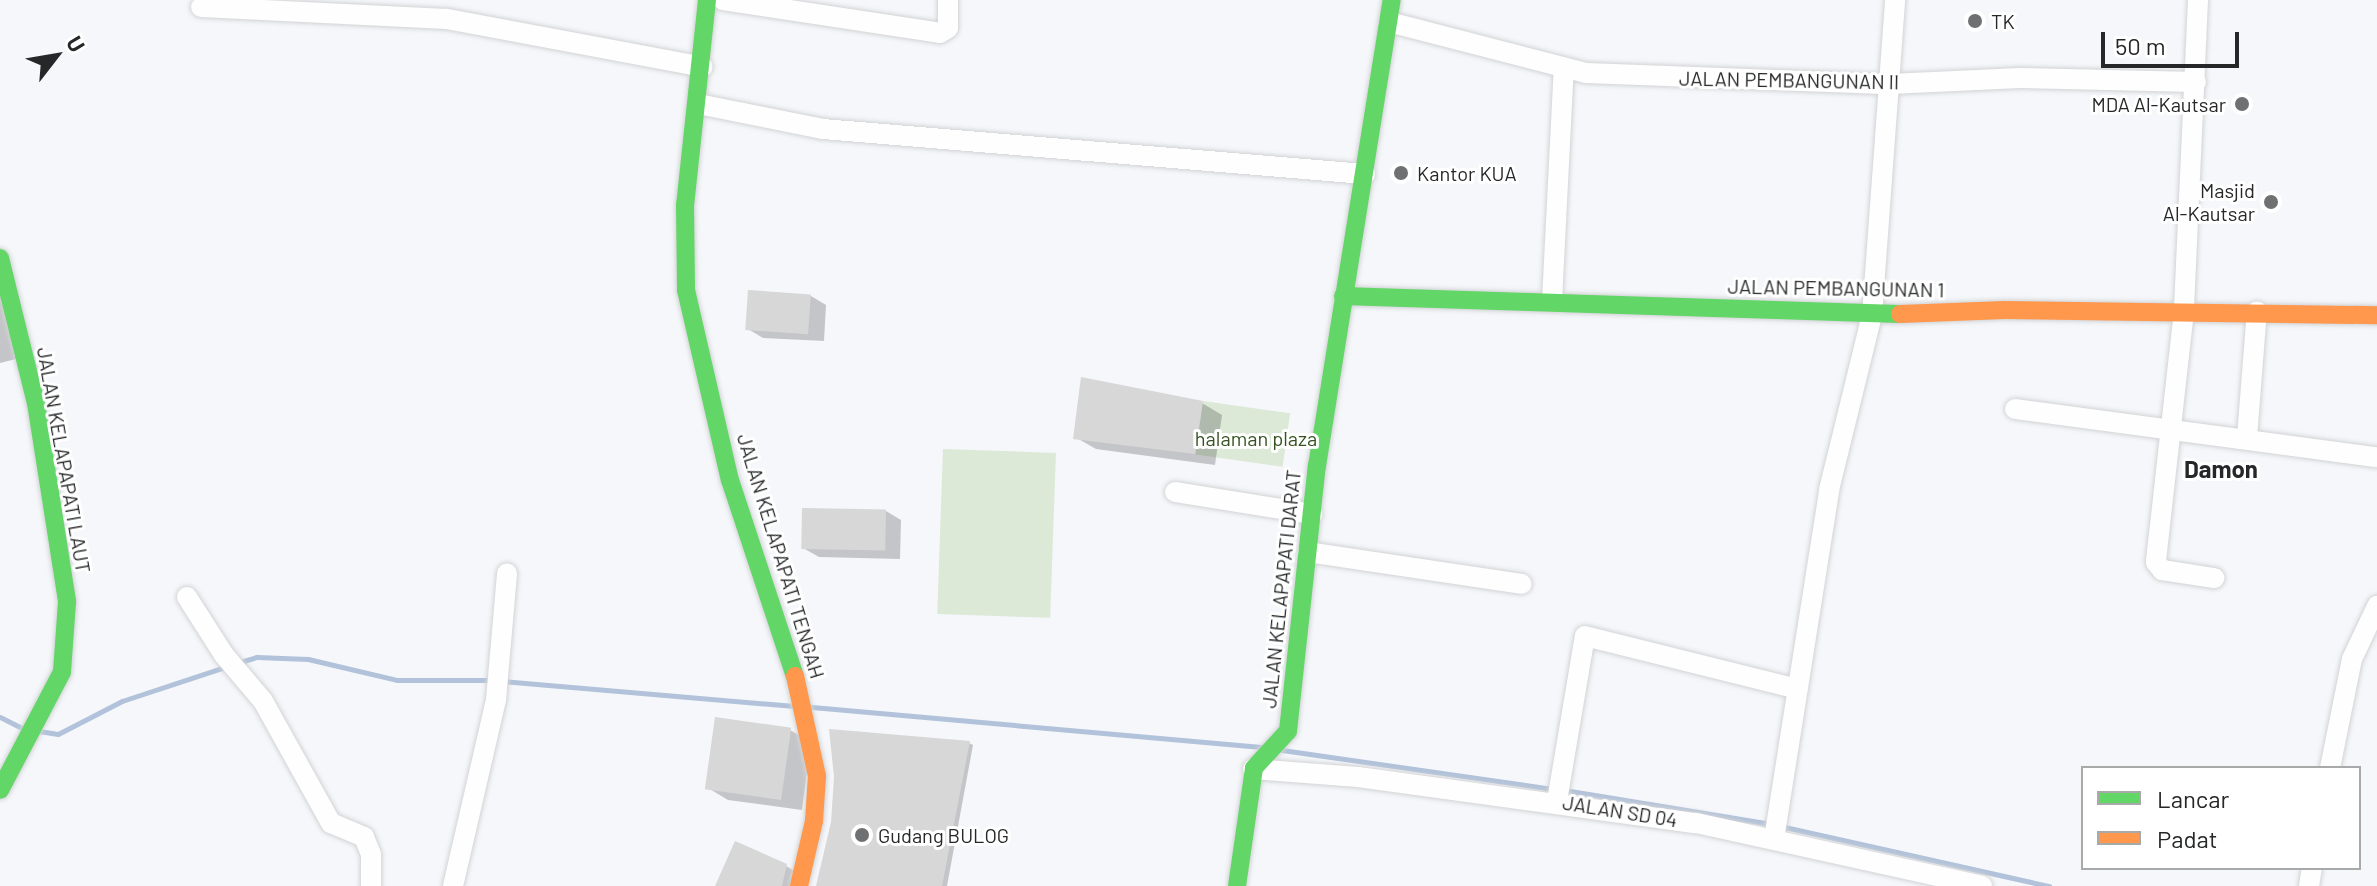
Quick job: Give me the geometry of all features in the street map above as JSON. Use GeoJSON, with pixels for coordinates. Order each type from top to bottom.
{"type":"FeatureCollection","features":[{"type":"Feature","properties":{"kind":"street","name":"JALAN KELAPAPATI TENGAH"},"geometry":{"type":"LineString","coordinates":[[707,0],[703,67],[685,205],[691,324],[730,480],[804,709],[818,785],[799,886]]}},
{"type":"Feature","properties":{"kind":"street"},"geometry":{"type":"LineString","coordinates":[[723,0],[940,33],[948,28],[948,0]]}},
{"type":"Feature","properties":{"kind":"street","name":"JALAN KELAPAPATI DARAT"},"geometry":{"type":"LineString","coordinates":[[1253,768],[1288,731],[1312,514],[1343,296],[1392,0]]}},
{"type":"Feature","properties":{"kind":"street"},"geometry":{"type":"LineString","coordinates":[[1775,829],[1829,490],[1872,315],[1895,0]]}},
{"type":"Feature","properties":{"kind":"street"},"geometry":{"type":"LineString","coordinates":[[2198,0],[2184,311],[2156,562],[2162,570],[2214,578]]}},
{"type":"Feature","properties":{"kind":"street"},"geometry":{"type":"LineString","coordinates":[[201,7],[448,9],[703,67]]}},
{"type":"Feature","properties":{"kind":"street","name":"JALAN PEMBANGUNAN II"},"geometry":{"type":"LineString","coordinates":[[1389,22],[1564,68],[1890,84],[2020,78],[2196,82]]}},
{"type":"Feature","properties":{"kind":"street"},"geometry":{"type":"LineString","coordinates":[[1552,301],[1564,68]]}},
{"type":"Feature","properties":{"kind":"street"},"geometry":{"type":"LineString","coordinates":[[698,104],[823,129],[1365,174]]}},
{"type":"Feature","properties":{"kind":"street","name":"JALAN KELAPAPATI LAUT"},"geometry":{"type":"LineString","coordinates":[[0,258],[36,403],[67,602],[62,672],[0,790]]}},
{"type":"Feature","properties":{"kind":"street","name":"JALAN PEMBANGUNAN 1"},"geometry":{"type":"LineString","coordinates":[[1343,296],[1552,301],[1872,315],[2184,311],[2377,315]]}},
{"type":"Feature","properties":{"kind":"street"},"geometry":{"type":"LineString","coordinates":[[2247,437],[2257,311]]}},
{"type":"Feature","properties":{"kind":"street"},"geometry":{"type":"LineString","coordinates":[[2015,409],[2247,437],[2377,457]]}},
{"type":"Feature","properties":{"kind":"street"},"geometry":{"type":"LineString","coordinates":[[1175,492],[1312,514]]}},
{"type":"Feature","properties":{"kind":"street"},"geometry":{"type":"LineString","coordinates":[[1308,552],[1522,584]]}},
{"type":"Feature","properties":{"kind":"street"},"geometry":{"type":"LineString","coordinates":[[453,886],[496,700],[507,573]]}},
{"type":"Feature","properties":{"kind":"street"},"geometry":{"type":"LineString","coordinates":[[187,597],[224,655],[250,686],[331,823],[364,837],[371,854],[371,886]]}},
{"type":"Feature","properties":{"kind":"street"},"geometry":{"type":"LineString","coordinates":[[2330,766],[2352,659],[2377,606]]}},
{"type":"Feature","properties":{"kind":"street"},"geometry":{"type":"LineString","coordinates":[[1558,794],[1585,636],[1797,689]]}},
{"type":"Feature","properties":{"kind":"street"},"geometry":{"type":"LineString","coordinates":[[1237,886],[1253,768]]}},
{"type":"Feature","properties":{"kind":"street","name":"JALAN SD 04"},"geometry":{"type":"LineString","coordinates":[[1253,768],[1558,794],[1775,829],[1982,886]]}},
{"type":"Feature","properties":{"kind":"green space","name":"halaman plaza"},"geometry":{"type":"Polygon","coordinates":[[[1203,401],[1290,413],[1283,467],[1195,454],[1203,401]]]}},
{"type":"Feature","properties":{"kind":"green space"},"geometry":{"type":"Polygon","coordinates":[[[943,449],[1056,453],[1050,618],[937,614],[943,449]]]}},
{"type":"Feature","properties":{"kind":"building"},"geometry":{"type":"Polygon","coordinates":[[[748,290],[811,294],[808,334],[745,330],[748,290]]]}},
{"type":"Feature","properties":{"kind":"building"},"geometry":{"type":"Polygon","coordinates":[[[1081,377],[1203,401],[1195,454],[1073,439],[1081,377]]]}},
{"type":"Feature","properties":{"kind":"building"},"geometry":{"type":"Polygon","coordinates":[[[802,508],[886,509],[885,550],[801,549],[802,508]]]}},
{"type":"Feature","properties":{"kind":"building"},"geometry":{"type":"Polygon","coordinates":[[[715,717],[791,728],[781,800],[705,789],[715,717]]]}},
{"type":"Feature","properties":{"kind":"building","name":"Gudang BULOG"},"geometry":{"type":"Polygon","coordinates":[[[829,729],[970,741],[942,886],[816,886],[831,822],[834,777],[829,729]]]}},
{"type":"Feature","properties":{"kind":"building"},"geometry":{"type":"Polygon","coordinates":[[[735,841],[787,864],[782,886],[715,886],[735,841]]]}},
{"type":"Feature","properties":{"kind":"waterway"},"geometry":{"type":"LineString","coordinates":[[237,663],[257,657],[308,659],[397,680],[492,680]]}},
{"type":"Feature","properties":{"kind":"waterway"},"geometry":{"type":"LineString","coordinates":[[39,731],[58,734],[122,701],[228,666]]}},
{"type":"Feature","properties":{"kind":"waterway"},"geometry":{"type":"LineString","coordinates":[[502,681],[795,706]]}},
{"type":"Feature","properties":{"kind":"waterway"},"geometry":{"type":"LineString","coordinates":[[812,707],[1261,747]]}},
{"type":"Feature","properties":{"kind":"waterway"},"geometry":{"type":"LineString","coordinates":[[0,717],[22,728]]}},
{"type":"Feature","properties":{"kind":"waterway"},"geometry":{"type":"LineString","coordinates":[[1282,750],[1554,789]]}},
{"type":"Feature","properties":{"kind":"waterway"},"geometry":{"type":"LineString","coordinates":[[1564,790],[1771,824]]}},
{"type":"Feature","properties":{"kind":"waterway"},"geometry":{"type":"LineString","coordinates":[[1780,826],[2049,886]]}},
{"type":"Feature","properties":{"kind":"traffic: fast"},"geometry":{"type":"LineString","coordinates":[[707,0],[685,205],[686,290],[730,480],[795,676]]}},
{"type":"Feature","properties":{"kind":"traffic: fast"},"geometry":{"type":"LineString","coordinates":[[1237,886],[1254,768],[1288,731],[1317,466],[1392,0]]}},
{"type":"Feature","properties":{"kind":"traffic: fast"},"geometry":{"type":"LineString","coordinates":[[0,258],[36,403],[67,602],[62,672],[0,790]]}},
{"type":"Feature","properties":{"kind":"traffic: fast"},"geometry":{"type":"LineString","coordinates":[[1343,296],[1900,314]]}},
{"type":"Feature","properties":{"kind":"traffic: slow"},"geometry":{"type":"LineString","coordinates":[[1900,314],[2005,310],[2377,315]]}},
{"type":"Feature","properties":{"kind":"traffic: slow"},"geometry":{"type":"LineString","coordinates":[[795,676],[817,776],[814,821],[799,886]]}},
{"type":"Feature","properties":{"kind":"place","name":"TK"},"geometry":{"type":"Point","coordinates":[1975,21]}},
{"type":"Feature","properties":{"kind":"place","name":"MDA Al-Kautsar"},"geometry":{"type":"Point","coordinates":[2242,104]}},
{"type":"Feature","properties":{"kind":"place","name":"Kantor KUA"},"geometry":{"type":"Point","coordinates":[1401,173]}},
{"type":"Feature","properties":{"kind":"place","name":"Masjid Al-Kautsar"},"geometry":{"type":"Point","coordinates":[2271,202]}},
{"type":"Feature","properties":{"kind":"place","name":"Gudang BULOG"},"geometry":{"type":"Point","coordinates":[862,835]}},
{"type":"Feature","properties":{"kind":"district","name":"Damon"},"geometry":{"type":"Point","coordinates":[2221,469]}}]}
